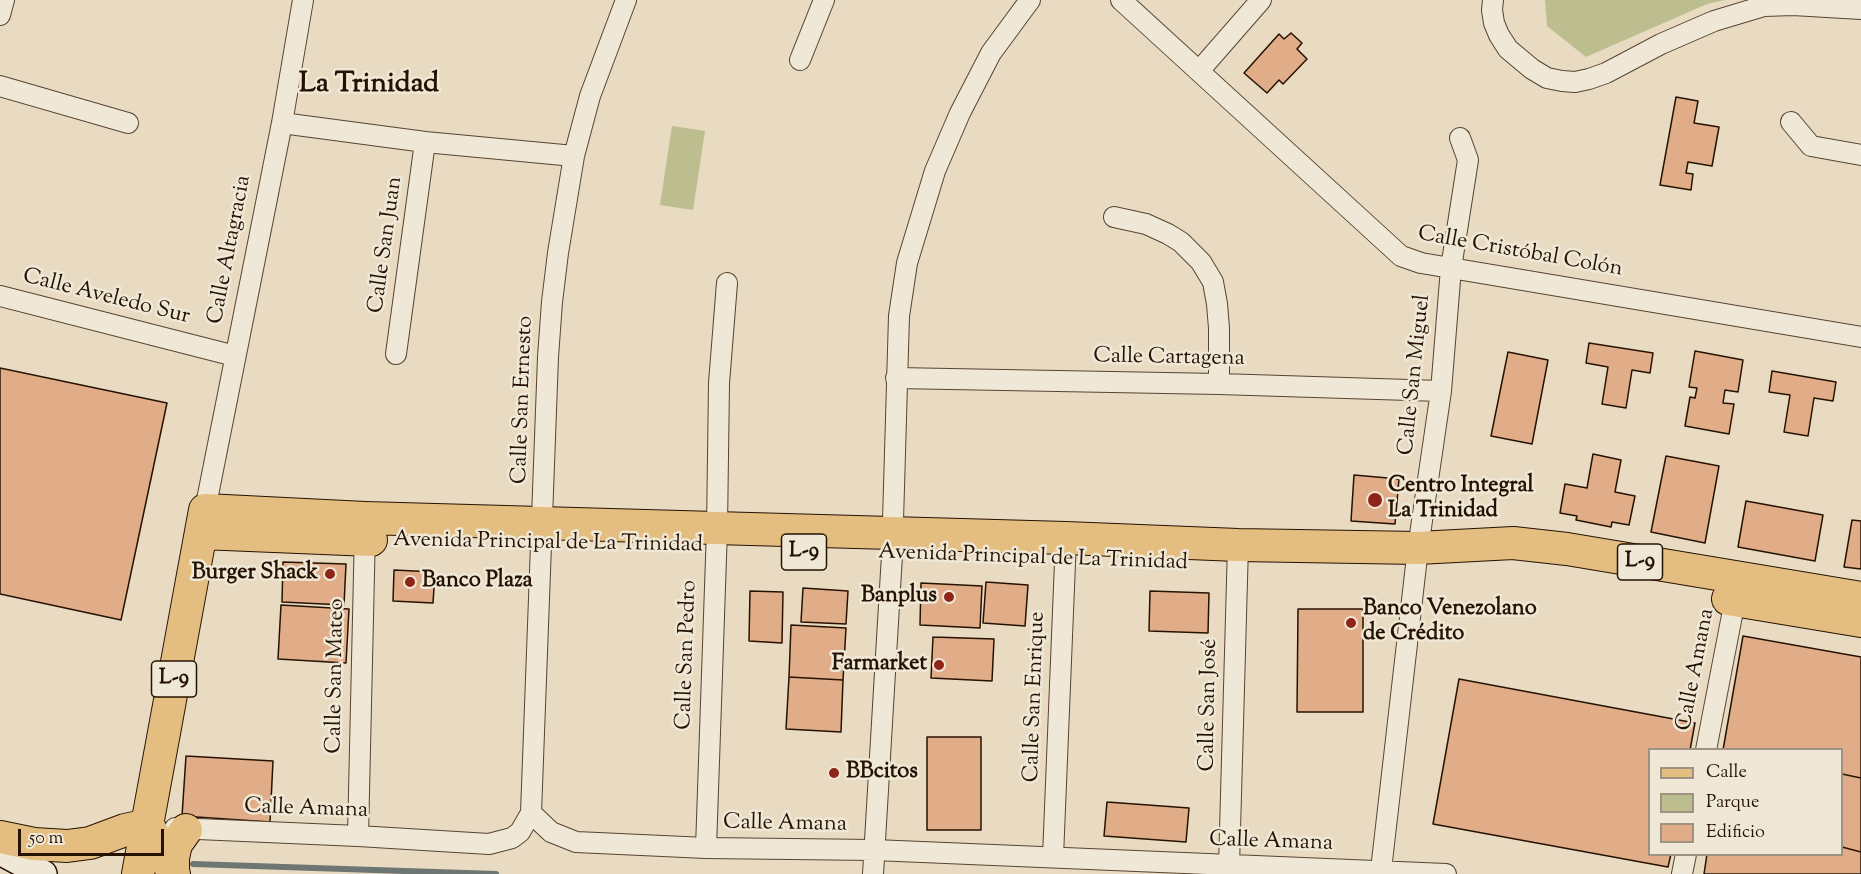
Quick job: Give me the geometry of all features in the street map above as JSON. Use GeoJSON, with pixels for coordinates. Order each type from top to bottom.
{"type":"FeatureCollection","features":[{"type":"Feature","properties":{"kind":"main road","name":"Avenida Principal de La Trinidad"},"geometry":{"type":"LineString","coordinates":[[203,521],[365,529],[1237,556],[1418,559],[1444,565],[1531,565],[1861,621]]}},
{"type":"Feature","properties":{"kind":"main road","name":"L-9"},"geometry":{"type":"LineString","coordinates":[[138,874],[203,521]]}},
{"type":"Feature","properties":{"kind":"main road","name":"Avenida Principal de La Trinidad"},"geometry":{"type":"LineString","coordinates":[[1418,559],[1494,543],[1538,545],[1861,598]]}},
{"type":"Feature","properties":{"kind":"main road"},"geometry":{"type":"LineString","coordinates":[[0,837],[34,844],[67,846],[90,843],[125,830],[148,825],[174,873]]}},
{"type":"Feature","properties":{"kind":"main road"},"geometry":{"type":"LineString","coordinates":[[174,873],[172,858],[176,844],[186,830]]}},
{"type":"Feature","properties":{"kind":"main road"},"geometry":{"type":"LineString","coordinates":[[0,851],[43,874]]}},
{"type":"Feature","properties":{"kind":"street"},"geometry":{"type":"LineString","coordinates":[[0,15],[4,0]]}},
{"type":"Feature","properties":{"kind":"street","name":"Calle Altagracia"},"geometry":{"type":"LineString","coordinates":[[203,521],[282,123],[303,0]]}},
{"type":"Feature","properties":{"kind":"street","name":"Calle San Ernesto"},"geometry":{"type":"LineString","coordinates":[[531,813],[552,302],[574,156],[591,96],[626,0]]}},
{"type":"Feature","properties":{"kind":"street"},"geometry":{"type":"LineString","coordinates":[[801,60],[825,0]]}},
{"type":"Feature","properties":{"kind":"street"},"geometry":{"type":"LineString","coordinates":[[873,874],[892,545],[899,316],[907,263],[936,171],[960,113],[982,69],[1003,35],[1030,0]]}},
{"type":"Feature","properties":{"kind":"street","name":"Calle Cristóbal Colón"},"geometry":{"type":"LineString","coordinates":[[1122,0],[1401,256],[1420,263],[1861,337]]}},
{"type":"Feature","properties":{"kind":"street"},"geometry":{"type":"LineString","coordinates":[[1199,71],[1262,0]]}},
{"type":"Feature","properties":{"kind":"street"},"geometry":{"type":"LineString","coordinates":[[1493,0],[1494,23],[1508,49],[1547,78],[1575,82],[1606,73],[1661,44],[1714,21],[1764,6],[1793,5],[1861,9]]}},
{"type":"Feature","properties":{"kind":"street"},"geometry":{"type":"LineString","coordinates":[[0,86],[129,123]]}},
{"type":"Feature","properties":{"kind":"street"},"geometry":{"type":"LineString","coordinates":[[1791,122],[1811,146],[1861,155]]}},
{"type":"Feature","properties":{"kind":"street"},"geometry":{"type":"LineString","coordinates":[[282,123],[425,142],[574,156]]}},
{"type":"Feature","properties":{"kind":"street","name":"Calle San Miguel"},"geometry":{"type":"LineString","coordinates":[[1381,870],[1418,559],[1441,391],[1451,268],[1468,160],[1460,138]]}},
{"type":"Feature","properties":{"kind":"street","name":"Calle San Juan"},"geometry":{"type":"LineString","coordinates":[[396,354],[425,142]]}},
{"type":"Feature","properties":{"kind":"street"},"geometry":{"type":"LineString","coordinates":[[1114,217],[1146,224],[1168,234],[1181,242],[1201,262],[1213,282],[1217,304],[1219,384]]}},
{"type":"Feature","properties":{"kind":"street","name":"Calle San Pedro"},"geometry":{"type":"LineString","coordinates":[[706,848],[719,382],[727,283]]}},
{"type":"Feature","properties":{"kind":"street","name":"Calle Aveledo Sur"},"geometry":{"type":"LineString","coordinates":[[0,296],[234,356]]}},
{"type":"Feature","properties":{"kind":"street","name":"Calle Cartagena"},"geometry":{"type":"LineString","coordinates":[[896,378],[1441,391]]}},
{"type":"Feature","properties":{"kind":"street","name":"Calle San Mateo"},"geometry":{"type":"LineString","coordinates":[[358,836],[365,529]]}},
{"type":"Feature","properties":{"kind":"street","name":"Calle San Enrique"},"geometry":{"type":"LineString","coordinates":[[1053,858],[1066,549]]}},
{"type":"Feature","properties":{"kind":"street","name":"Calle San José"},"geometry":{"type":"LineString","coordinates":[[1229,866],[1237,556]]}},
{"type":"Feature","properties":{"kind":"street","name":"Calle Amana"},"geometry":{"type":"LineString","coordinates":[[1706,748],[1735,600]]}},
{"type":"Feature","properties":{"kind":"street","name":"Calle Amana"},"geometry":{"type":"LineString","coordinates":[[148,825],[186,830],[358,836],[489,844],[512,838],[520,831],[531,813],[551,832],[576,842],[1446,874]]}},
{"type":"Feature","properties":{"kind":"street"},"geometry":{"type":"LineString","coordinates":[[1682,874],[1686,856]]}},
{"type":"Feature","properties":{"kind":"green space"},"geometry":{"type":"Polygon","coordinates":[[[1545,0],[1725,0],[1707,4],[1586,57],[1547,26],[1545,0]]]}},
{"type":"Feature","properties":{"kind":"green space"},"geometry":{"type":"Polygon","coordinates":[[[672,126],[705,131],[693,210],[660,205],[672,126]]]}},
{"type":"Feature","properties":{"kind":"building"},"geometry":{"type":"Polygon","coordinates":[[[1291,33],[1302,43],[1297,49],[1307,59],[1283,84],[1279,80],[1267,93],[1244,73],[1279,34],[1284,39],[1291,33]]]}},
{"type":"Feature","properties":{"kind":"building"},"geometry":{"type":"Polygon","coordinates":[[[1676,97],[1698,101],[1694,123],[1719,127],[1712,166],[1688,162],[1686,173],[1693,174],[1691,190],[1660,185],[1676,97]]]}},
{"type":"Feature","properties":{"kind":"building"},"geometry":{"type":"Polygon","coordinates":[[[1589,343],[1653,353],[1650,373],[1632,370],[1626,408],[1602,404],[1608,367],[1586,363],[1589,343]]]}},
{"type":"Feature","properties":{"kind":"building"},"geometry":{"type":"Polygon","coordinates":[[[1695,351],[1743,360],[1738,392],[1725,390],[1723,403],[1734,404],[1729,434],[1685,426],[1690,397],[1695,398],[1697,388],[1689,387],[1695,351]]]}},
{"type":"Feature","properties":{"kind":"building"},"geometry":{"type":"Polygon","coordinates":[[[1508,352],[1548,360],[1532,444],[1491,436],[1508,352]]]}},
{"type":"Feature","properties":{"kind":"building"},"geometry":{"type":"Polygon","coordinates":[[[0,368],[167,403],[121,620],[0,594],[0,368]]]}},
{"type":"Feature","properties":{"kind":"building"},"geometry":{"type":"Polygon","coordinates":[[[1772,371],[1836,382],[1833,401],[1814,398],[1808,436],[1784,432],[1790,395],[1769,392],[1772,371]]]}},
{"type":"Feature","properties":{"kind":"building"},"geometry":{"type":"Polygon","coordinates":[[[1593,454],[1621,460],[1615,492],[1635,496],[1629,525],[1612,522],[1611,527],[1576,520],[1577,516],[1560,513],[1565,484],[1587,488],[1593,454]]]}},
{"type":"Feature","properties":{"kind":"building"},"geometry":{"type":"Polygon","coordinates":[[[1666,456],[1719,466],[1705,543],[1651,532],[1666,456]]]}},
{"type":"Feature","properties":{"kind":"building","name":"Centro Integral La Trinidad"},"geometry":{"type":"Polygon","coordinates":[[[1354,475],[1399,479],[1395,524],[1351,521],[1354,475]]]}},
{"type":"Feature","properties":{"kind":"building"},"geometry":{"type":"Polygon","coordinates":[[[1746,501],[1823,515],[1815,561],[1738,547],[1746,501]]]}},
{"type":"Feature","properties":{"kind":"building"},"geometry":{"type":"Polygon","coordinates":[[[1852,520],[1861,521],[1861,569],[1844,567],[1852,520]]]}},
{"type":"Feature","properties":{"kind":"building"},"geometry":{"type":"Polygon","coordinates":[[[283,562],[346,564],[344,605],[282,602],[283,562]]]}},
{"type":"Feature","properties":{"kind":"building"},"geometry":{"type":"Polygon","coordinates":[[[394,570],[435,572],[433,603],[393,601],[394,570]]]}},
{"type":"Feature","properties":{"kind":"building"},"geometry":{"type":"Polygon","coordinates":[[[986,582],[1028,585],[1025,626],[983,623],[986,582]]]}},
{"type":"Feature","properties":{"kind":"building"},"geometry":{"type":"Polygon","coordinates":[[[921,583],[982,586],[980,628],[920,625],[921,583]]]}},
{"type":"Feature","properties":{"kind":"building"},"geometry":{"type":"Polygon","coordinates":[[[803,588],[848,591],[846,624],[801,622],[803,588]]]}},
{"type":"Feature","properties":{"kind":"building"},"geometry":{"type":"Polygon","coordinates":[[[750,591],[783,592],[782,643],[749,641],[750,591]]]}},
{"type":"Feature","properties":{"kind":"building"},"geometry":{"type":"Polygon","coordinates":[[[1150,591],[1209,593],[1208,633],[1149,631],[1150,591]]]}},
{"type":"Feature","properties":{"kind":"building"},"geometry":{"type":"Polygon","coordinates":[[[281,605],[349,609],[346,663],[278,659],[281,605]]]}},
{"type":"Feature","properties":{"kind":"building"},"geometry":{"type":"Polygon","coordinates":[[[1298,609],[1363,609],[1363,712],[1297,712],[1298,609]]]}},
{"type":"Feature","properties":{"kind":"building"},"geometry":{"type":"Polygon","coordinates":[[[791,625],[846,628],[843,680],[789,677],[791,625]]]}},
{"type":"Feature","properties":{"kind":"building"},"geometry":{"type":"Polygon","coordinates":[[[1743,636],[1861,657],[1861,778],[1843,774],[1843,748],[1723,748],[1743,636]]]}},
{"type":"Feature","properties":{"kind":"building"},"geometry":{"type":"Polygon","coordinates":[[[933,637],[994,639],[992,681],[931,678],[933,637]]]}},
{"type":"Feature","properties":{"kind":"building"},"geometry":{"type":"Polygon","coordinates":[[[789,677],[843,680],[841,732],[786,729],[789,677]]]}},
{"type":"Feature","properties":{"kind":"building"},"geometry":{"type":"Polygon","coordinates":[[[1459,679],[1695,723],[1690,748],[1648,748],[1648,856],[1671,856],[1668,867],[1433,824],[1459,679]]]}},
{"type":"Feature","properties":{"kind":"building"},"geometry":{"type":"Polygon","coordinates":[[[927,737],[981,737],[981,830],[927,830],[927,737]]]}},
{"type":"Feature","properties":{"kind":"building"},"geometry":{"type":"Polygon","coordinates":[[[186,756],[273,761],[270,822],[182,816],[186,756]]]}},
{"type":"Feature","properties":{"kind":"building"},"geometry":{"type":"Polygon","coordinates":[[[1843,774],[1861,778],[1861,852],[1843,847],[1843,774]]]}},
{"type":"Feature","properties":{"kind":"building"},"geometry":{"type":"Polygon","coordinates":[[[1107,802],[1189,808],[1186,842],[1104,836],[1107,802]]]}},
{"type":"Feature","properties":{"kind":"building"},"geometry":{"type":"Polygon","coordinates":[[[1843,847],[1861,852],[1861,874],[1704,874],[1707,856],[1843,856],[1843,847]]]}},
{"type":"Feature","properties":{"kind":"waterway"},"geometry":{"type":"LineString","coordinates":[[193,864],[496,874]]}},
{"type":"Feature","properties":{"kind":"place","name":"Centro Integral La Trinidad"},"geometry":{"type":"Point","coordinates":[1375,500]}},
{"type":"Feature","properties":{"kind":"place","name":"Burger Shack"},"geometry":{"type":"Point","coordinates":[330,574]}},
{"type":"Feature","properties":{"kind":"place","name":"Banco Plaza"},"geometry":{"type":"Point","coordinates":[410,582]}},
{"type":"Feature","properties":{"kind":"place","name":"Banplus"},"geometry":{"type":"Point","coordinates":[949,597]}},
{"type":"Feature","properties":{"kind":"place","name":"Banco Venezolano de Crédito"},"geometry":{"type":"Point","coordinates":[1351,623]}},
{"type":"Feature","properties":{"kind":"place","name":"Farmarket"},"geometry":{"type":"Point","coordinates":[939,665]}},
{"type":"Feature","properties":{"kind":"place","name":"BBcitos"},"geometry":{"type":"Point","coordinates":[834,773]}},
{"type":"Feature","properties":{"kind":"district","name":"La Trinidad"},"geometry":{"type":"Point","coordinates":[369,86]}}]}
